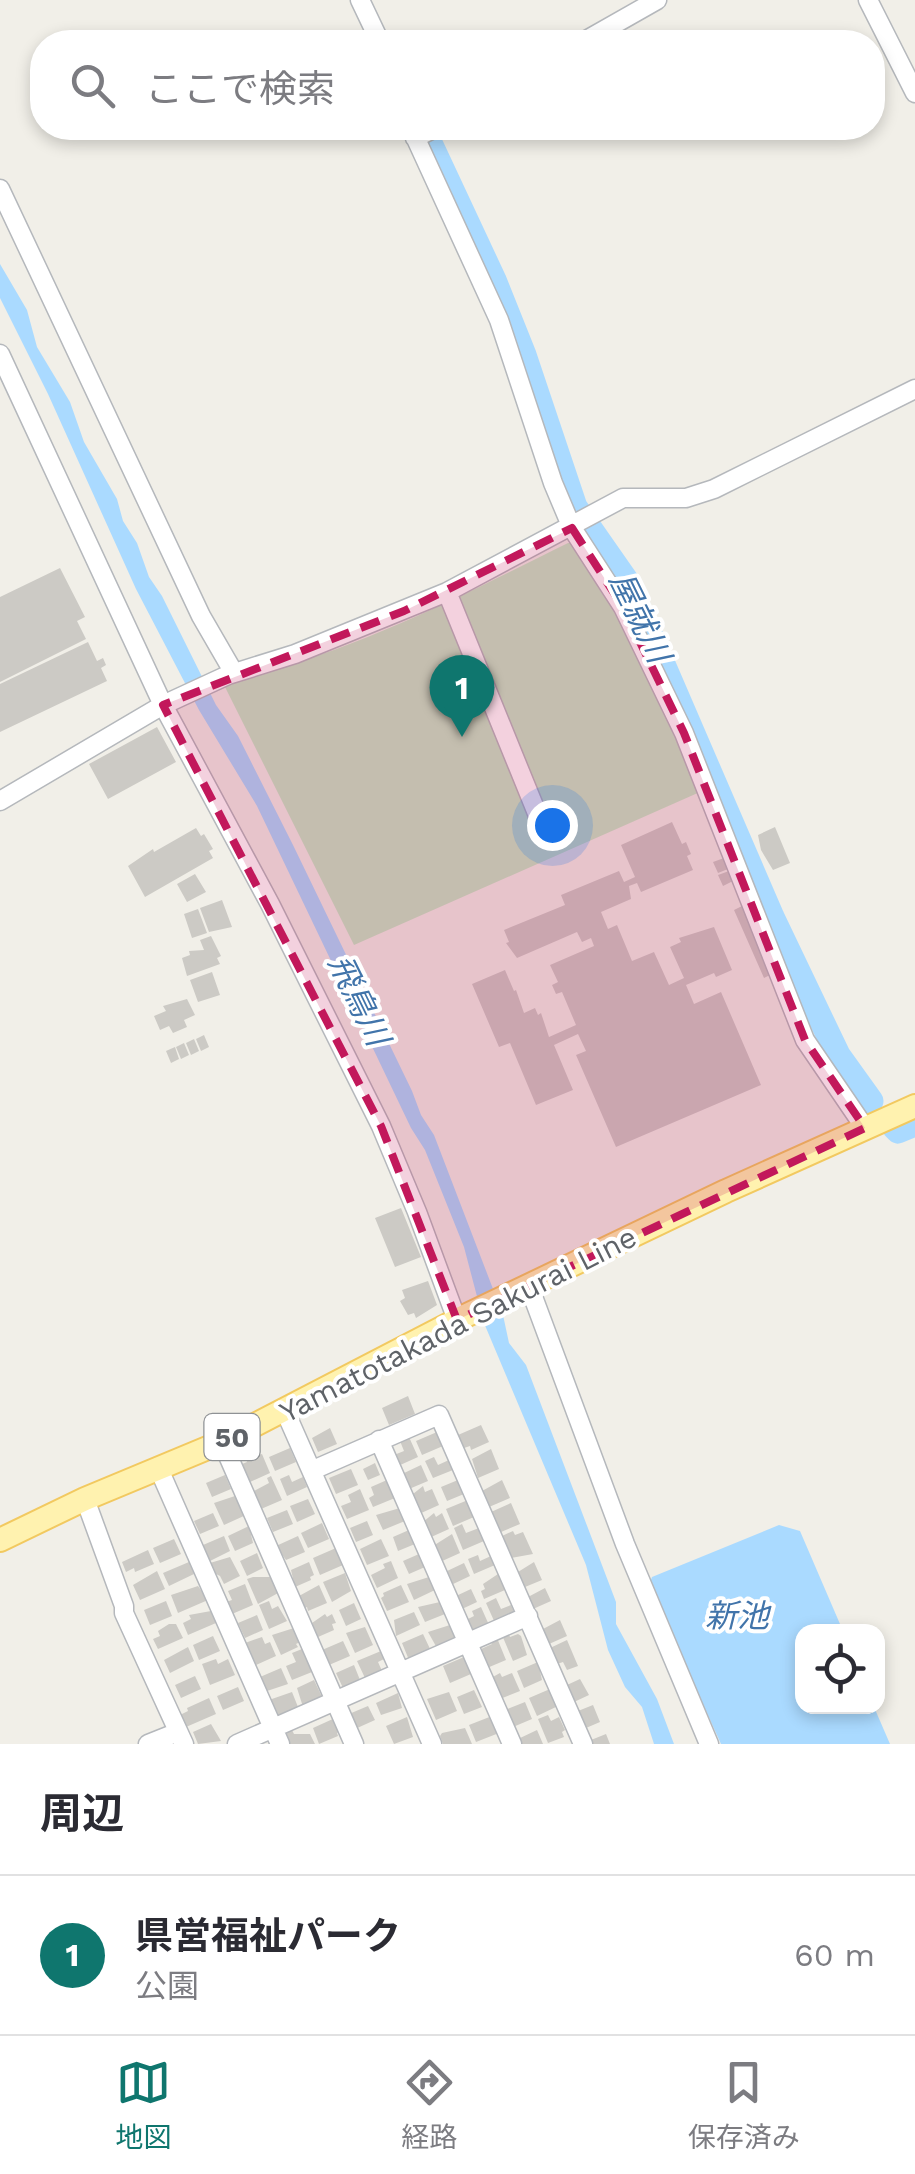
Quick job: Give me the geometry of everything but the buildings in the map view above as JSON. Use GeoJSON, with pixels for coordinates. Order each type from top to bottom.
{"type":"FeatureCollection","features":[{"type":"Feature","properties":{"kind":"main road","name":"Yamatotakada Sakurai Line"},"geometry":{"type":"LineString","coordinates":[[0,1540],[84,1499],[222,1442],[460,1318],[915,1106]]}},
{"type":"Feature","properties":{"kind":"street"},"geometry":{"type":"LineString","coordinates":[[360,0],[374,30]]}},
{"type":"Feature","properties":{"kind":"street"},"geometry":{"type":"LineString","coordinates":[[604,30],[657,0]]}},
{"type":"Feature","properties":{"kind":"street"},"geometry":{"type":"LineString","coordinates":[[868,0],[883,30]]}},
{"type":"Feature","properties":{"kind":"street"},"geometry":{"type":"LineString","coordinates":[[885,34],[915,93]]}},
{"type":"Feature","properties":{"kind":"street"},"geometry":{"type":"LineString","coordinates":[[424,140],[499,320],[553,484],[623,607],[684,733],[805,1040],[865,1128]]}},
{"type":"Feature","properties":{"kind":"street"},"geometry":{"type":"LineString","coordinates":[[0,189],[231,674]]}},
{"type":"Feature","properties":{"kind":"street"},"geometry":{"type":"LineString","coordinates":[[0,354],[166,703],[381,1126],[460,1318]]}},
{"type":"Feature","properties":{"kind":"street"},"geometry":{"type":"LineString","coordinates":[[0,801],[166,703],[231,674],[295,654],[447,592],[623,498],[697,496],[915,389]]}},
{"type":"Feature","properties":{"kind":"street"},"geometry":{"type":"LineString","coordinates":[[447,592],[543,828]]}},
{"type":"Feature","properties":{"kind":"street"},"geometry":{"type":"LineString","coordinates":[[525,1288],[709,1744]]}},
{"type":"Feature","properties":{"kind":"street"},"geometry":{"type":"LineString","coordinates":[[285,1411],[432,1744]]}},
{"type":"Feature","properties":{"kind":"street"},"geometry":{"type":"LineString","coordinates":[[313,1470],[440,1415],[583,1744]]}},
{"type":"Feature","properties":{"kind":"street"},"geometry":{"type":"LineString","coordinates":[[379,1440],[512,1744]]}},
{"type":"Feature","properties":{"kind":"street"},"geometry":{"type":"LineString","coordinates":[[222,1442],[354,1744]]}},
{"type":"Feature","properties":{"kind":"street"},"geometry":{"type":"LineString","coordinates":[[158,1467],[277,1736]]}},
{"type":"Feature","properties":{"kind":"street"},"geometry":{"type":"LineString","coordinates":[[84,1499],[124,1613],[181,1738],[148,1744]]}},
{"type":"Feature","properties":{"kind":"street"},"geometry":{"type":"LineString","coordinates":[[237,1744],[277,1736],[335,1701],[528,1616]]}},
{"type":"Feature","properties":{"kind":"highlighted area"},"geometry":{"type":"Polygon","coordinates":[[[572,528],[623,607],[684,733],[805,1040],[865,1128],[457,1320],[381,1126],[163,705],[404,611],[572,528]]]}},
{"type":"Feature","properties":{"kind":"green space"},"geometry":{"type":"Polygon","coordinates":[[[568,543],[577,543],[616,606],[700,792],[354,945],[222,681],[355,642],[568,543]]]}},
{"type":"Feature","properties":{"kind":"water","name":"飛鳥川"},"geometry":{"type":"Polygon","coordinates":[[[0,264],[27,310],[37,347],[70,402],[84,442],[117,499],[149,577],[216,705],[238,736],[434,1135],[503,1315],[509,1343],[526,1365],[616,1602],[616,1624],[657,1699],[674,1744],[654,1744],[642,1707],[625,1687],[608,1650],[586,1565],[484,1323],[464,1247],[425,1150],[257,806],[199,710],[136,589],[0,298],[0,264]]]}},
{"type":"Feature","properties":{"kind":"water","name":"新池"},"geometry":{"type":"Polygon","coordinates":[[[779,1525],[800,1531],[840,1624],[795,1624],[795,1714],[877,1714],[890,1744],[721,1744],[649,1585],[652,1577],[779,1525]]]}},
{"type":"Feature","properties":{"kind":"waterway","name":"屋就川"},"geometry":{"type":"LineString","coordinates":[[429,140],[524,355],[575,507],[628,583],[772,917],[838,1055],[871,1101]]}},
{"type":"Feature","properties":{"kind":"waterway","name":"屋就川"},"geometry":{"type":"LineString","coordinates":[[895,1128],[898,1131],[915,1124]]}},
{"type":"Feature","properties":{"kind":"place","name":"県営福祉パーク"},"geometry":{"type":"Point","coordinates":[462,737]}}]}
